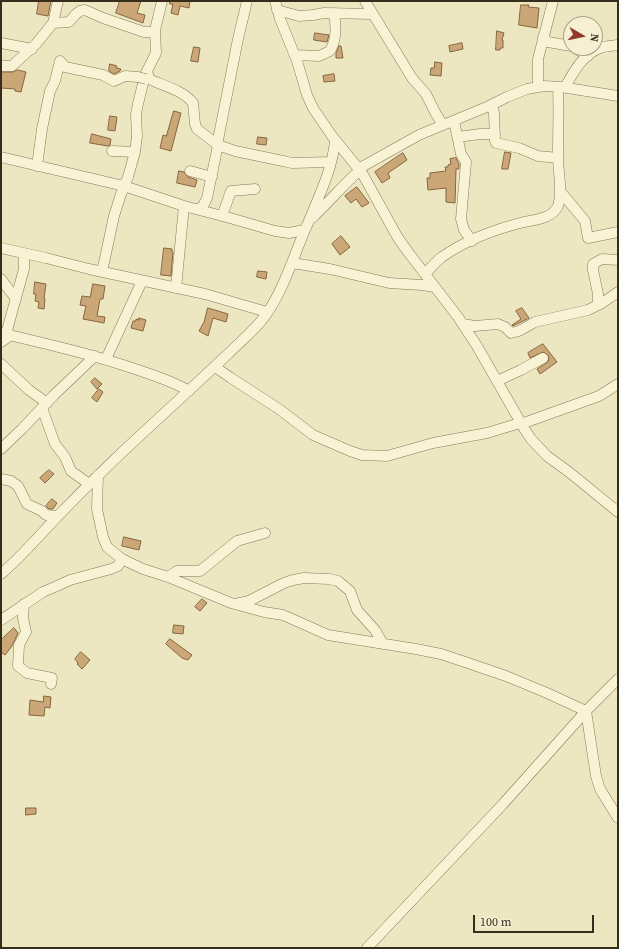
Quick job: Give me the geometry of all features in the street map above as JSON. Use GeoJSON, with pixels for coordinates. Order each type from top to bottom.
{"type":"FeatureCollection","features":[{"type":"Feature","properties":{"kind":"street"},"geometry":{"type":"LineString","coordinates":[[1,66],[12,66],[32,49],[53,23],[58,1]]}},
{"type":"Feature","properties":{"kind":"street"},"geometry":{"type":"LineString","coordinates":[[102,272],[114,216],[135,152],[137,136],[136,114],[139,94],[144,76],[156,53],[152,34],[162,1]]}},
{"type":"Feature","properties":{"kind":"street"},"geometry":{"type":"LineString","coordinates":[[198,209],[203,206],[207,198],[212,177],[235,54],[247,1]]}},
{"type":"Feature","properties":{"kind":"street"},"geometry":{"type":"LineString","coordinates":[[365,1],[412,78],[426,94],[443,125]]}},
{"type":"Feature","properties":{"kind":"street"},"geometry":{"type":"LineString","coordinates":[[538,87],[538,59],[553,1]]}},
{"type":"Feature","properties":{"kind":"street"},"geometry":{"type":"LineString","coordinates":[[276,6],[298,16],[334,13],[372,14]]}},
{"type":"Feature","properties":{"kind":"street"},"geometry":{"type":"LineString","coordinates":[[276,6],[284,31],[295,55],[307,95],[313,108],[335,140],[359,169],[398,238],[463,324],[531,439],[547,456],[618,512]]}},
{"type":"Feature","properties":{"kind":"street"},"geometry":{"type":"LineString","coordinates":[[53,23],[68,22],[80,11],[85,10],[103,18],[152,34]]}},
{"type":"Feature","properties":{"kind":"street"},"geometry":{"type":"LineString","coordinates":[[295,55],[319,56],[330,51],[336,31],[334,13]]}},
{"type":"Feature","properties":{"kind":"street"},"geometry":{"type":"LineString","coordinates":[[543,37],[548,42],[563,45]]}},
{"type":"Feature","properties":{"kind":"street"},"geometry":{"type":"LineString","coordinates":[[1,43],[32,49]]}},
{"type":"Feature","properties":{"kind":"street"},"geometry":{"type":"LineString","coordinates":[[603,48],[618,45]]}},
{"type":"Feature","properties":{"kind":"street"},"geometry":{"type":"LineString","coordinates":[[425,274],[441,258],[472,241],[503,228],[537,220],[551,214],[557,207],[560,191],[558,158],[562,87],[588,56]]}},
{"type":"Feature","properties":{"kind":"street"},"geometry":{"type":"LineString","coordinates":[[36,166],[50,91],[55,81],[60,61],[65,67],[103,75],[114,81],[125,76],[144,76],[177,92],[191,100],[193,103],[195,124],[197,129],[218,145],[235,151],[287,162],[331,162]]}},
{"type":"Feature","properties":{"kind":"street"},"geometry":{"type":"LineString","coordinates":[[1,158],[124,186],[184,206],[275,231],[290,233],[306,226],[359,169],[419,135],[492,105],[507,97],[527,89],[544,86],[562,87],[618,96]]}},
{"type":"Feature","properties":{"kind":"street"},"geometry":{"type":"LineString","coordinates":[[492,105],[494,113],[495,141],[498,144],[519,148],[538,156],[558,158]]}},
{"type":"Feature","properties":{"kind":"street"},"geometry":{"type":"LineString","coordinates":[[454,121],[461,154],[466,162],[461,219],[464,230],[472,241]]}},
{"type":"Feature","properties":{"kind":"street"},"geometry":{"type":"LineString","coordinates":[[458,137],[495,134]]}},
{"type":"Feature","properties":{"kind":"street"},"geometry":{"type":"LineString","coordinates":[[1,574],[14,563],[98,475],[250,333],[267,312],[276,298],[292,263],[319,196],[331,162],[335,140]]}},
{"type":"Feature","properties":{"kind":"street"},"geometry":{"type":"LineString","coordinates":[[112,151],[135,152]]}},
{"type":"Feature","properties":{"kind":"street"},"geometry":{"type":"LineString","coordinates":[[190,171],[212,177]]}},
{"type":"Feature","properties":{"kind":"street"},"geometry":{"type":"LineString","coordinates":[[222,216],[231,191],[255,189]]}},
{"type":"Feature","properties":{"kind":"street"},"geometry":{"type":"LineString","coordinates":[[560,191],[585,222],[588,238],[618,232]]}},
{"type":"Feature","properties":{"kind":"street"},"geometry":{"type":"LineString","coordinates":[[176,288],[184,206]]}},
{"type":"Feature","properties":{"kind":"street"},"geometry":{"type":"LineString","coordinates":[[284,232],[292,239],[297,248]]}},
{"type":"Feature","properties":{"kind":"street"},"geometry":{"type":"LineString","coordinates":[[1,248],[205,294],[267,312]]}},
{"type":"Feature","properties":{"kind":"street"},"geometry":{"type":"LineString","coordinates":[[24,254],[24,269],[5,336],[106,359],[177,384],[189,391]]}},
{"type":"Feature","properties":{"kind":"street"},"geometry":{"type":"LineString","coordinates":[[598,305],[598,294],[593,264],[602,259],[618,260]]}},
{"type":"Feature","properties":{"kind":"street"},"geometry":{"type":"LineString","coordinates":[[292,263],[330,269],[389,283],[435,287]]}},
{"type":"Feature","properties":{"kind":"street"},"geometry":{"type":"LineString","coordinates":[[1,279],[16,299]]}},
{"type":"Feature","properties":{"kind":"street"},"geometry":{"type":"LineString","coordinates":[[106,359],[142,281]]}},
{"type":"Feature","properties":{"kind":"street"},"geometry":{"type":"LineString","coordinates":[[463,324],[475,326],[498,324],[505,327],[511,333],[519,331],[535,322],[577,313],[598,305],[618,292]]}},
{"type":"Feature","properties":{"kind":"street"},"geometry":{"type":"LineString","coordinates":[[1,449],[95,356]]}},
{"type":"Feature","properties":{"kind":"street"},"geometry":{"type":"LineString","coordinates":[[497,381],[543,358]]}},
{"type":"Feature","properties":{"kind":"street"},"geometry":{"type":"LineString","coordinates":[[1,364],[44,406],[55,444],[65,457],[71,471],[89,484]]}},
{"type":"Feature","properties":{"kind":"street"},"geometry":{"type":"LineString","coordinates":[[215,367],[279,408],[313,435],[362,455],[387,456],[433,443],[487,433],[599,396],[618,384]]}},
{"type":"Feature","properties":{"kind":"street"},"geometry":{"type":"LineString","coordinates":[[98,475],[97,509],[103,537],[107,547],[122,559],[143,569],[168,576],[235,604],[264,612],[283,615],[328,635],[440,654],[465,662],[513,679],[586,711]]}},
{"type":"Feature","properties":{"kind":"street"},"geometry":{"type":"LineString","coordinates":[[1,479],[18,486],[27,504],[46,514],[58,516]]}},
{"type":"Feature","properties":{"kind":"street"},"geometry":{"type":"LineString","coordinates":[[168,576],[177,571],[200,571],[237,541],[265,533]]}},
{"type":"Feature","properties":{"kind":"street"},"geometry":{"type":"LineString","coordinates":[[1,620],[43,592],[70,580],[118,566],[122,559]]}},
{"type":"Feature","properties":{"kind":"street"},"geometry":{"type":"LineString","coordinates":[[235,604],[249,600],[293,580],[304,578],[328,579],[338,582],[350,591],[357,610],[375,630],[383,644]]}},
{"type":"Feature","properties":{"kind":"street"},"geometry":{"type":"LineString","coordinates":[[24,604],[23,618],[26,632],[20,645],[18,666],[27,673],[52,678],[51,684]]}},
{"type":"Feature","properties":{"kind":"street"},"geometry":{"type":"LineString","coordinates":[[367,948],[508,798],[586,711],[618,679]]}},
{"type":"Feature","properties":{"kind":"street"},"geometry":{"type":"LineString","coordinates":[[586,711],[596,776],[600,789],[618,818]]}},
{"type":"Feature","properties":{"kind":"building"},"geometry":{"type":"Polygon","coordinates":[[[39,1],[51,1],[48,16],[37,14],[39,1]]]}},
{"type":"Feature","properties":{"kind":"building"},"geometry":{"type":"Polygon","coordinates":[[[120,1],[141,1],[137,13],[145,15],[143,23],[116,13],[120,1]]]}},
{"type":"Feature","properties":{"kind":"building"},"geometry":{"type":"Polygon","coordinates":[[[170,1],[190,1],[189,8],[180,6],[178,15],[171,13],[173,4],[170,4],[170,1]]]}},
{"type":"Feature","properties":{"kind":"building"},"geometry":{"type":"Polygon","coordinates":[[[521,5],[529,5],[528,7],[539,8],[537,28],[519,25],[521,5]]]}},
{"type":"Feature","properties":{"kind":"building"},"geometry":{"type":"Polygon","coordinates":[[[497,31],[504,33],[502,40],[503,48],[500,48],[500,50],[496,50],[497,31]]]}},
{"type":"Feature","properties":{"kind":"building"},"geometry":{"type":"Polygon","coordinates":[[[315,33],[329,35],[327,42],[314,40],[315,33]]]}},
{"type":"Feature","properties":{"kind":"building"},"geometry":{"type":"Polygon","coordinates":[[[462,43],[463,49],[450,52],[449,46],[462,43]]]}},
{"type":"Feature","properties":{"kind":"building"},"geometry":{"type":"Polygon","coordinates":[[[339,46],[341,46],[343,58],[336,58],[339,46]]]}},
{"type":"Feature","properties":{"kind":"building"},"geometry":{"type":"Polygon","coordinates":[[[194,47],[200,48],[198,62],[191,61],[194,47]]]}},
{"type":"Feature","properties":{"kind":"building"},"geometry":{"type":"Polygon","coordinates":[[[435,62],[442,63],[441,76],[430,75],[431,68],[434,68],[435,62]]]}},
{"type":"Feature","properties":{"kind":"building"},"geometry":{"type":"Polygon","coordinates":[[[110,64],[117,66],[116,68],[121,69],[120,71],[114,74],[109,71],[110,64]]]}},
{"type":"Feature","properties":{"kind":"building"},"geometry":{"type":"Polygon","coordinates":[[[18,70],[26,72],[21,92],[15,91],[15,89],[1,88],[1,72],[12,72],[18,70]]]}},
{"type":"Feature","properties":{"kind":"building"},"geometry":{"type":"Polygon","coordinates":[[[334,74],[335,81],[324,82],[323,76],[334,74]]]}},
{"type":"Feature","properties":{"kind":"building"},"geometry":{"type":"Polygon","coordinates":[[[174,111],[181,113],[171,151],[160,148],[163,135],[166,136],[174,111]]]}},
{"type":"Feature","properties":{"kind":"building"},"geometry":{"type":"Polygon","coordinates":[[[110,116],[117,117],[115,131],[108,130],[110,116]]]}},
{"type":"Feature","properties":{"kind":"building"},"geometry":{"type":"Polygon","coordinates":[[[92,134],[111,139],[110,145],[90,143],[92,134]]]}},
{"type":"Feature","properties":{"kind":"building"},"geometry":{"type":"Polygon","coordinates":[[[258,137],[267,138],[266,145],[257,144],[258,137]]]}},
{"type":"Feature","properties":{"kind":"building"},"geometry":{"type":"Polygon","coordinates":[[[505,152],[511,153],[508,169],[502,169],[505,152]]]}},
{"type":"Feature","properties":{"kind":"building"},"geometry":{"type":"Polygon","coordinates":[[[403,153],[407,160],[388,173],[390,178],[382,183],[375,172],[403,153]]]}},
{"type":"Feature","properties":{"kind":"building"},"geometry":{"type":"Polygon","coordinates":[[[456,158],[459,164],[459,169],[456,169],[455,203],[446,202],[446,188],[428,190],[427,178],[430,178],[430,173],[446,171],[445,167],[448,167],[448,165],[451,164],[450,159],[456,158]]]}},
{"type":"Feature","properties":{"kind":"building"},"geometry":{"type":"Polygon","coordinates":[[[179,171],[184,172],[188,177],[197,180],[195,187],[177,183],[179,171]]]}},
{"type":"Feature","properties":{"kind":"building"},"geometry":{"type":"Polygon","coordinates":[[[357,187],[369,203],[362,207],[356,199],[351,203],[345,196],[357,187]]]}},
{"type":"Feature","properties":{"kind":"building"},"geometry":{"type":"Polygon","coordinates":[[[341,236],[350,247],[340,255],[332,244],[341,236]]]}},
{"type":"Feature","properties":{"kind":"building"},"geometry":{"type":"Polygon","coordinates":[[[164,248],[172,249],[173,252],[171,276],[161,275],[164,248]]]}},
{"type":"Feature","properties":{"kind":"building"},"geometry":{"type":"Polygon","coordinates":[[[258,271],[267,272],[266,279],[257,277],[258,271]]]}},
{"type":"Feature","properties":{"kind":"building"},"geometry":{"type":"Polygon","coordinates":[[[35,282],[46,284],[44,309],[38,308],[39,302],[35,301],[35,282]]]}},
{"type":"Feature","properties":{"kind":"building"},"geometry":{"type":"Polygon","coordinates":[[[93,284],[105,286],[103,299],[100,299],[97,316],[105,317],[104,323],[83,319],[86,306],[80,305],[82,296],[90,297],[93,284]]]}},
{"type":"Feature","properties":{"kind":"building"},"geometry":{"type":"Polygon","coordinates":[[[208,308],[228,314],[226,322],[213,318],[208,336],[199,331],[204,322],[208,308]]]}},
{"type":"Feature","properties":{"kind":"building"},"geometry":{"type":"Polygon","coordinates":[[[522,308],[529,318],[513,326],[512,325],[521,319],[516,311],[522,308]]]}},
{"type":"Feature","properties":{"kind":"building"},"geometry":{"type":"Polygon","coordinates":[[[139,318],[146,320],[143,331],[131,328],[133,321],[136,321],[136,319],[139,320],[139,318]]]}},
{"type":"Feature","properties":{"kind":"building"},"geometry":{"type":"Polygon","coordinates":[[[543,344],[557,362],[540,374],[537,369],[548,362],[548,355],[543,352],[530,358],[528,353],[543,344]]]}},
{"type":"Feature","properties":{"kind":"building"},"geometry":{"type":"Polygon","coordinates":[[[95,378],[102,384],[97,389],[91,382],[95,378]]]}},
{"type":"Feature","properties":{"kind":"building"},"geometry":{"type":"Polygon","coordinates":[[[99,389],[103,392],[97,402],[92,398],[99,389]]]}},
{"type":"Feature","properties":{"kind":"building"},"geometry":{"type":"Polygon","coordinates":[[[49,470],[54,474],[45,483],[40,478],[49,470]]]}},
{"type":"Feature","properties":{"kind":"building"},"geometry":{"type":"Polygon","coordinates":[[[52,499],[57,503],[53,509],[49,509],[46,506],[52,499]]]}},
{"type":"Feature","properties":{"kind":"building"},"geometry":{"type":"Polygon","coordinates":[[[124,537],[141,541],[139,550],[122,546],[124,537]]]}},
{"type":"Feature","properties":{"kind":"building"},"geometry":{"type":"Polygon","coordinates":[[[202,599],[207,603],[200,611],[195,607],[202,599]]]}},
{"type":"Feature","properties":{"kind":"building"},"geometry":{"type":"Polygon","coordinates":[[[174,625],[184,626],[183,634],[173,633],[174,625]]]}},
{"type":"Feature","properties":{"kind":"building"},"geometry":{"type":"Polygon","coordinates":[[[14,628],[18,633],[12,646],[5,655],[1,652],[1,640],[14,628]]]}},
{"type":"Feature","properties":{"kind":"building"},"geometry":{"type":"Polygon","coordinates":[[[170,639],[192,655],[188,660],[182,658],[166,644],[170,639]]]}},
{"type":"Feature","properties":{"kind":"building"},"geometry":{"type":"Polygon","coordinates":[[[81,652],[90,660],[82,669],[77,664],[78,663],[75,659],[81,652]]]}},
{"type":"Feature","properties":{"kind":"building"},"geometry":{"type":"Polygon","coordinates":[[[44,696],[51,697],[50,708],[45,707],[44,716],[29,715],[30,700],[43,702],[44,696]]]}},
{"type":"Feature","properties":{"kind":"building"},"geometry":{"type":"Polygon","coordinates":[[[26,808],[36,808],[36,814],[26,815],[26,808]]]}}]}
